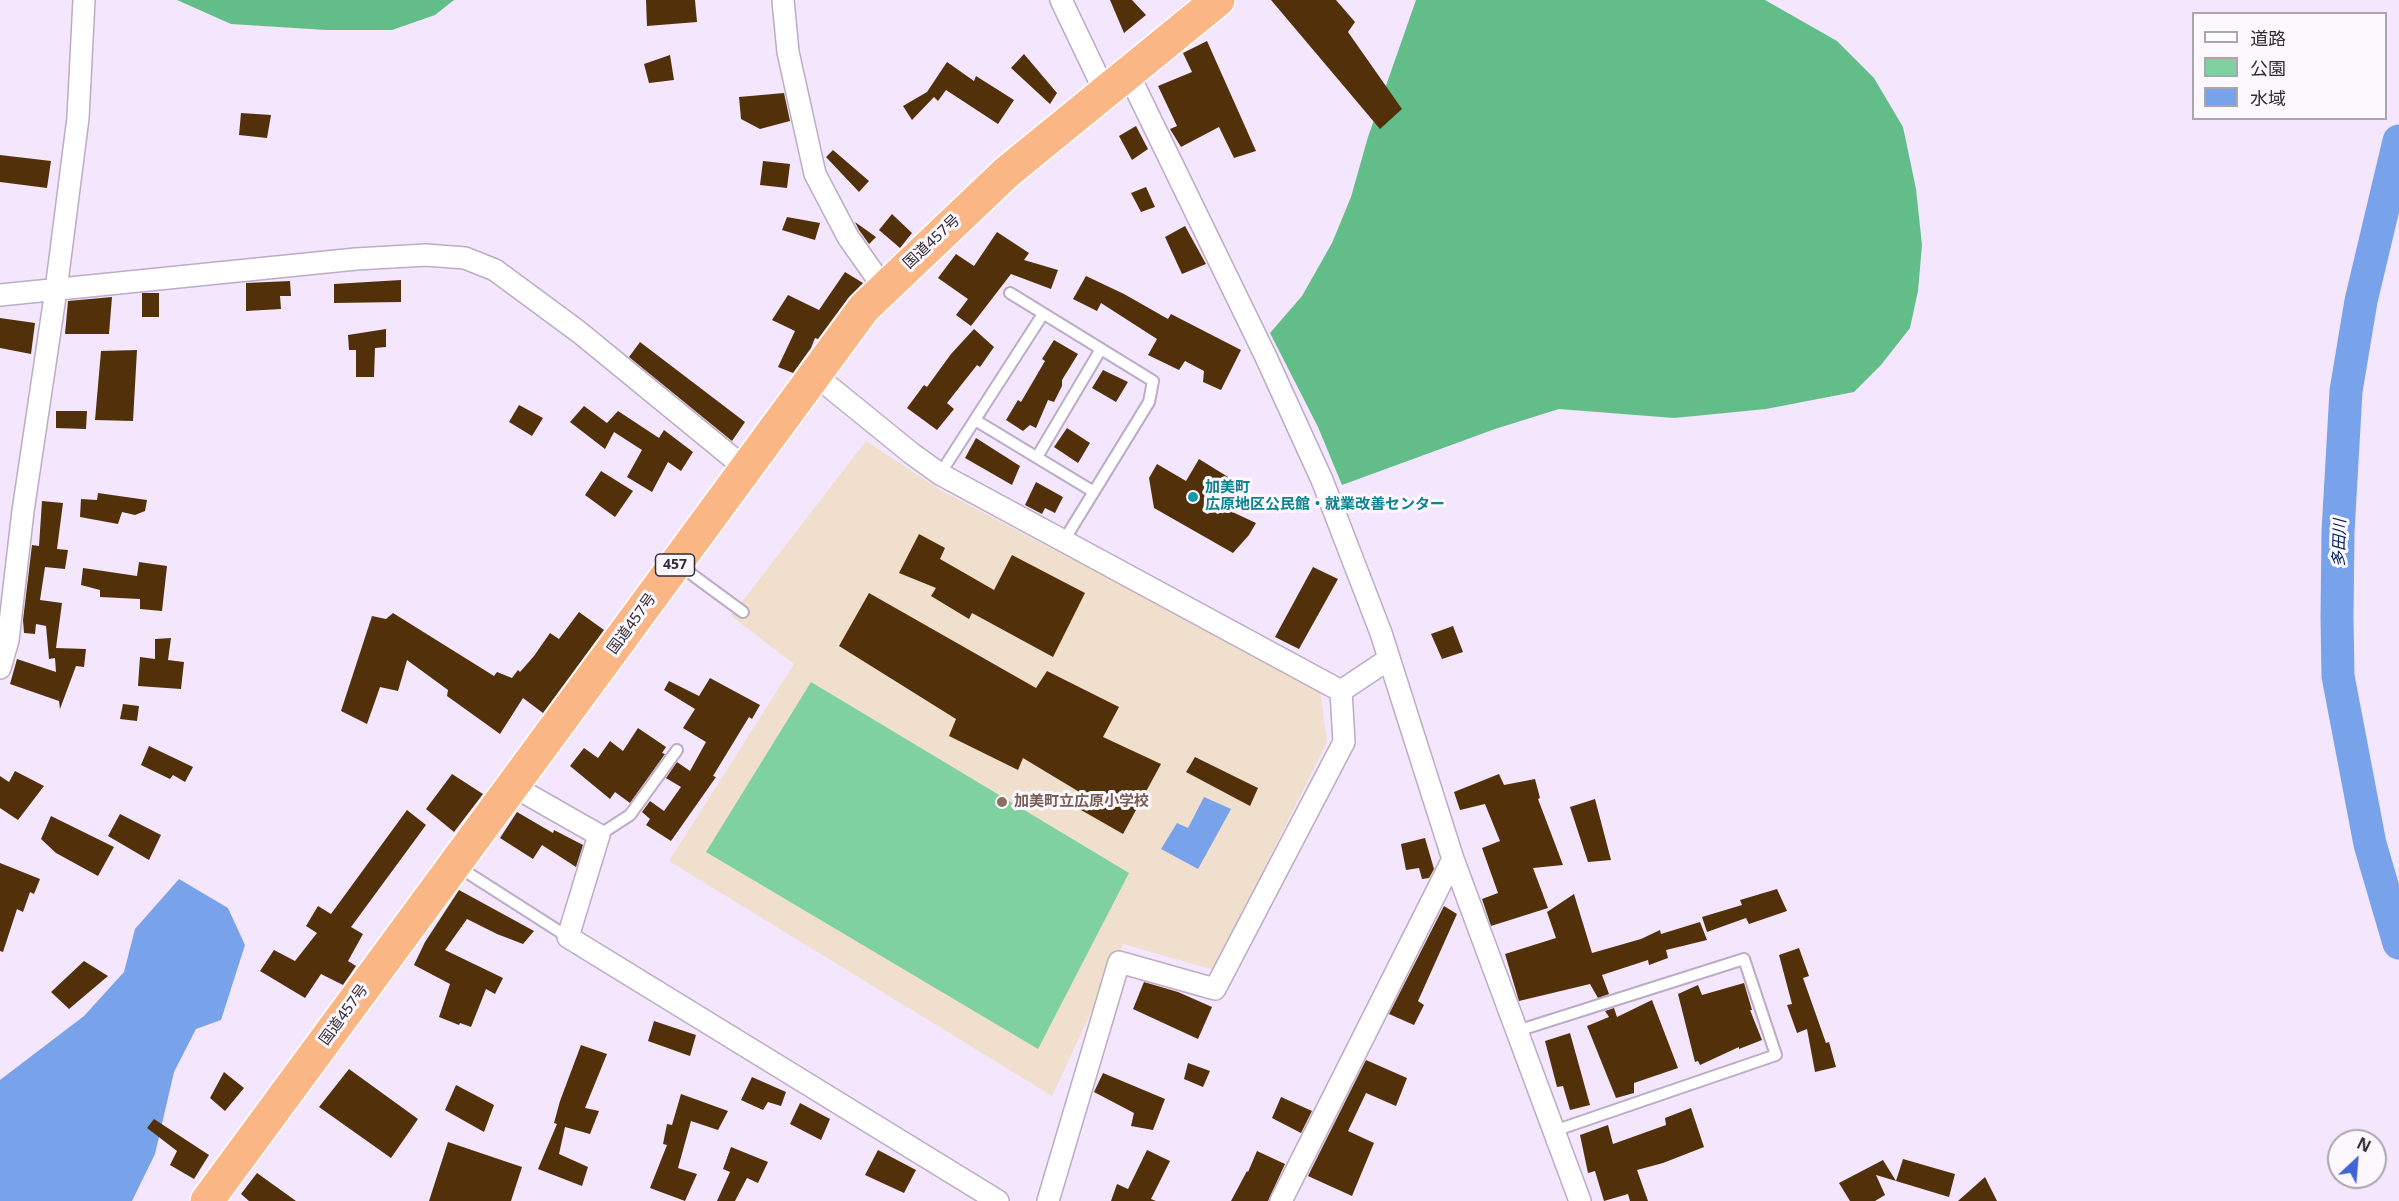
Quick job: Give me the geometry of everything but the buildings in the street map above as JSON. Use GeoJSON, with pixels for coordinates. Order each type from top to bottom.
{"type":"FeatureCollection","features":[{"type":"Feature","properties":{"kind":"highway","name":"国道457号"},"geometry":{"type":"LineString","coordinates":[[207,1201],[864,308],[1007,172],[1218,0]]}},
{"type":"Feature","properties":{"kind":"street"},"geometry":{"type":"LineString","coordinates":[[0,668],[8,640],[23,512],[56,290],[78,118],[84,0]]}},
{"type":"Feature","properties":{"kind":"street"},"geometry":{"type":"LineString","coordinates":[[783,0],[788,52],[815,174],[848,237],[884,288]]}},
{"type":"Feature","properties":{"kind":"street"},"geometry":{"type":"LineString","coordinates":[[1061,0],[1117,83],[1265,355],[1322,480],[1381,633],[1453,859],[1580,1201]]}},
{"type":"Feature","properties":{"kind":"street"},"geometry":{"type":"LineString","coordinates":[[0,295],[356,259],[426,255],[465,258],[495,270],[569,325],[745,468]]}},
{"type":"Feature","properties":{"kind":"street"},"geometry":{"type":"LineString","coordinates":[[815,375],[940,474],[1341,691]]}},
{"type":"Feature","properties":{"kind":"street"},"geometry":{"type":"LineString","coordinates":[[1341,691],[1389,659]]}},
{"type":"Feature","properties":{"kind":"street"},"geometry":{"type":"LineString","coordinates":[[1048,1201],[1119,962],[1215,989],[1344,741],[1341,691]]}},
{"type":"Feature","properties":{"kind":"street"},"geometry":{"type":"LineString","coordinates":[[513,786],[599,835],[568,937],[998,1201]]}},
{"type":"Feature","properties":{"kind":"street"},"geometry":{"type":"LineString","coordinates":[[1281,1201],[1453,859]]}},
{"type":"Feature","properties":{"kind":"lane"},"geometry":{"type":"LineString","coordinates":[[1010,293],[1152,381],[1149,402],[1063,542]]}},
{"type":"Feature","properties":{"kind":"lane"},"geometry":{"type":"LineString","coordinates":[[940,474],[1043,314]]}},
{"type":"Feature","properties":{"kind":"lane"},"geometry":{"type":"LineString","coordinates":[[1036,457],[1101,349]]}},
{"type":"Feature","properties":{"kind":"lane"},"geometry":{"type":"LineString","coordinates":[[975,420],[1094,492]]}},
{"type":"Feature","properties":{"kind":"lane"},"geometry":{"type":"LineString","coordinates":[[676,564],[743,612]]}},
{"type":"Feature","properties":{"kind":"lane"},"geometry":{"type":"LineString","coordinates":[[599,835],[630,815],[677,750]]}},
{"type":"Feature","properties":{"kind":"lane"},"geometry":{"type":"LineString","coordinates":[[455,865],[568,937]]}},
{"type":"Feature","properties":{"kind":"lane"},"geometry":{"type":"LineString","coordinates":[[1517,1031],[1744,959],[1776,1055],[1554,1131]]}},
{"type":"Feature","properties":{"kind":"shaded area","name":"加美町立広原小学校"},"geometry":{"type":"Polygon","coordinates":[[[866,441],[942,491],[1320,689],[1327,742],[1214,970],[1123,944],[1052,1096],[669,861],[794,664],[731,616],[866,441]]]}},
{"type":"Feature","properties":{"kind":"green space"},"geometry":{"type":"Polygon","coordinates":[[[177,0],[454,0],[435,15],[392,30],[326,30],[231,24],[177,0]]]}},
{"type":"Feature","properties":{"kind":"green space"},"geometry":{"type":"Polygon","coordinates":[[[1416,0],[1765,0],[1837,41],[1874,78],[1903,127],[1916,189],[1922,245],[1918,291],[1910,328],[1881,365],[1854,392],[1766,409],[1674,418],[1559,409],[1495,429],[1342,485],[1318,427],[1270,333],[1302,296],[1332,243],[1351,197],[1368,137],[1416,0]]]}},
{"type":"Feature","properties":{"kind":"green space"},"geometry":{"type":"Polygon","coordinates":[[[811,682],[1129,873],[1038,1049],[706,852],[811,682]]]}},
{"type":"Feature","properties":{"kind":"water"},"geometry":{"type":"Polygon","coordinates":[[[1204,797],[1231,809],[1198,869],[1161,849],[1177,823],[1188,828],[1204,797]]]}},
{"type":"Feature","properties":{"kind":"water"},"geometry":{"type":"Polygon","coordinates":[[[179,879],[228,908],[245,945],[221,1020],[196,1029],[174,1072],[155,1154],[132,1201],[0,1201],[0,1080],[84,1016],[124,972],[135,929],[179,879]]]}},
{"type":"Feature","properties":{"kind":"waterway","name":"多田川"},"geometry":{"type":"LineString","coordinates":[[2399,141],[2361,301],[2346,391],[2338,532],[2337,617],[2338,676],[2370,844],[2399,943]]}},
{"type":"Feature","properties":{"kind":"place","name":"加美町 広原地区公民館・就業改善センター"},"geometry":{"type":"Point","coordinates":[1193,497]}},
{"type":"Feature","properties":{"kind":"place","name":"加美町立広原小学校"},"geometry":{"type":"Point","coordinates":[1002,802]}}]}
